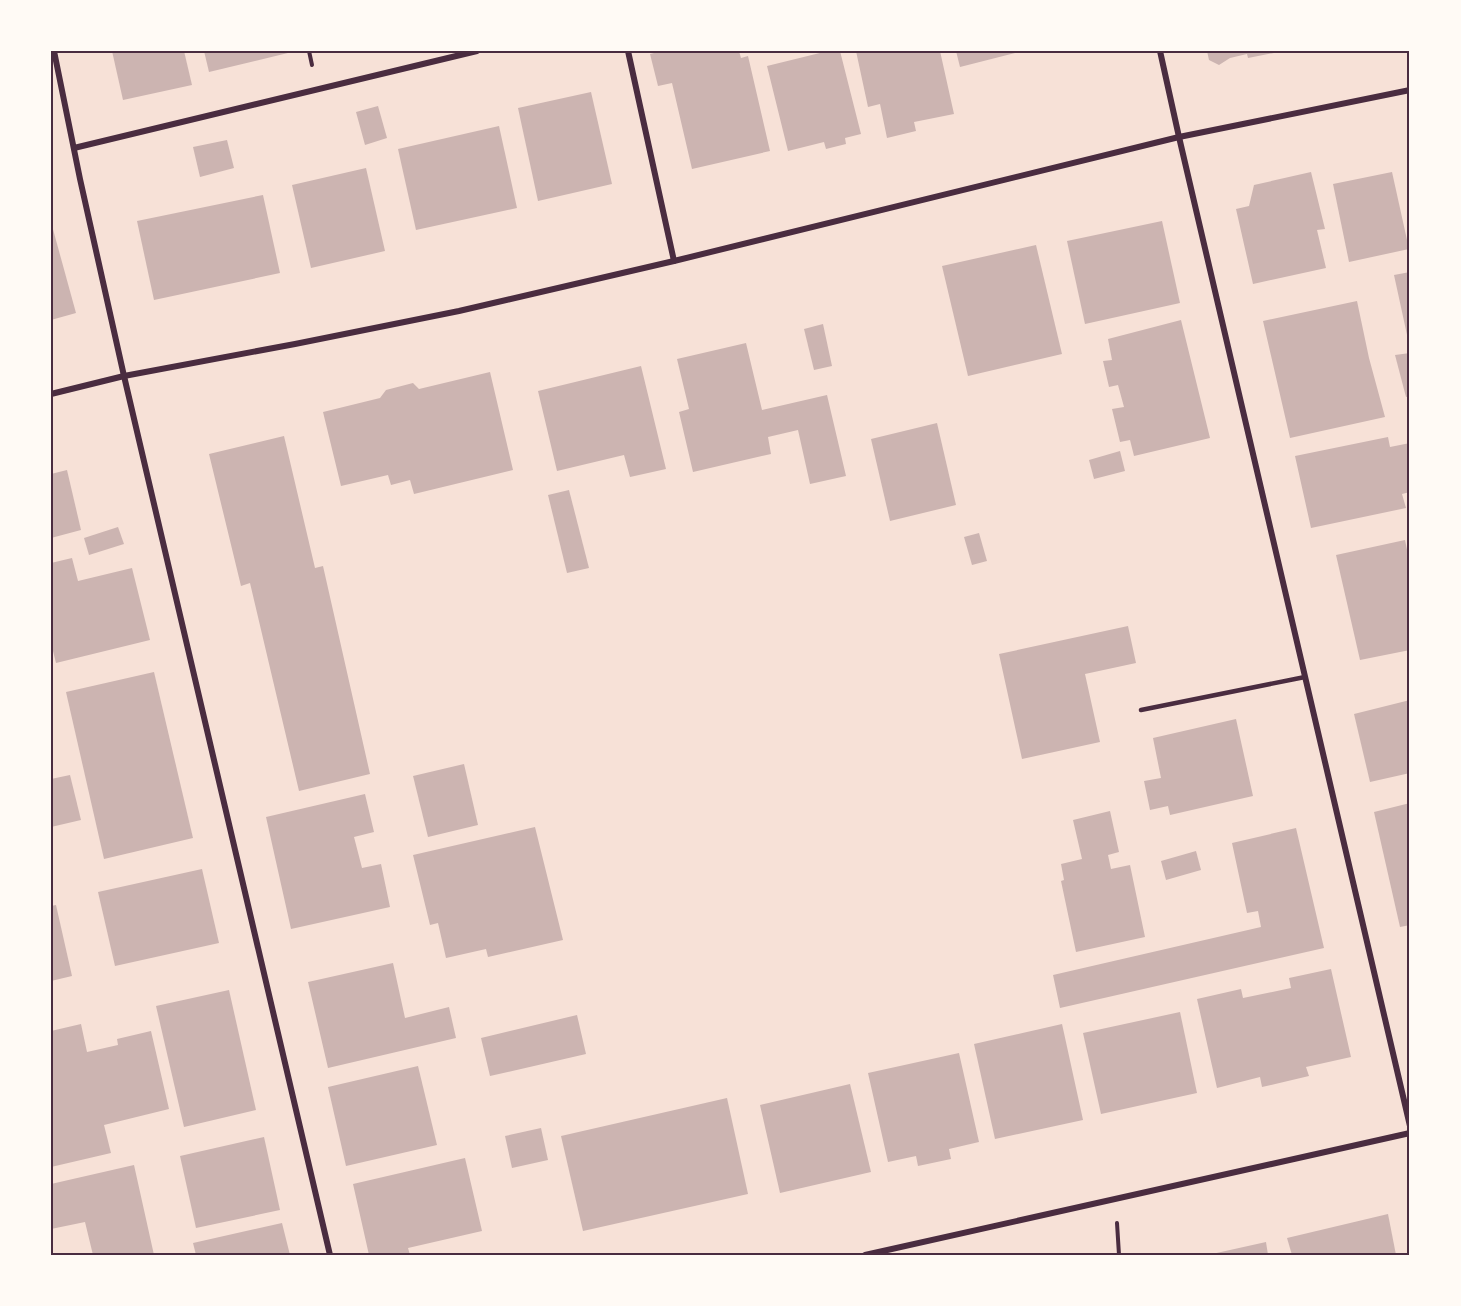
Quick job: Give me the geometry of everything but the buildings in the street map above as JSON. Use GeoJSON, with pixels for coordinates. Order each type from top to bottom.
{"type":"FeatureCollection","features":[{"type":"Feature","properties":{"kind":"street"},"geometry":{"type":"LineString","coordinates":[[54,51],[124,376],[330,1255]]}},
{"type":"Feature","properties":{"kind":"street"},"geometry":{"type":"LineString","coordinates":[[74,148],[477,51]]}},
{"type":"Feature","properties":{"kind":"street"},"geometry":{"type":"LineString","coordinates":[[628,51],[674,261]]}},
{"type":"Feature","properties":{"kind":"street"},"geometry":{"type":"LineString","coordinates":[[1160,51],[1410,1126]]}},
{"type":"Feature","properties":{"kind":"street"},"geometry":{"type":"LineString","coordinates":[[51,394],[124,376],[459,311],[674,261],[1179,137],[1410,90]]}},
{"type":"Feature","properties":{"kind":"street"},"geometry":{"type":"LineString","coordinates":[[865,1255],[1410,1133]]}},
{"type":"Feature","properties":{"kind":"lane"},"geometry":{"type":"LineString","coordinates":[[1141,710],[1305,677]]}}]}
